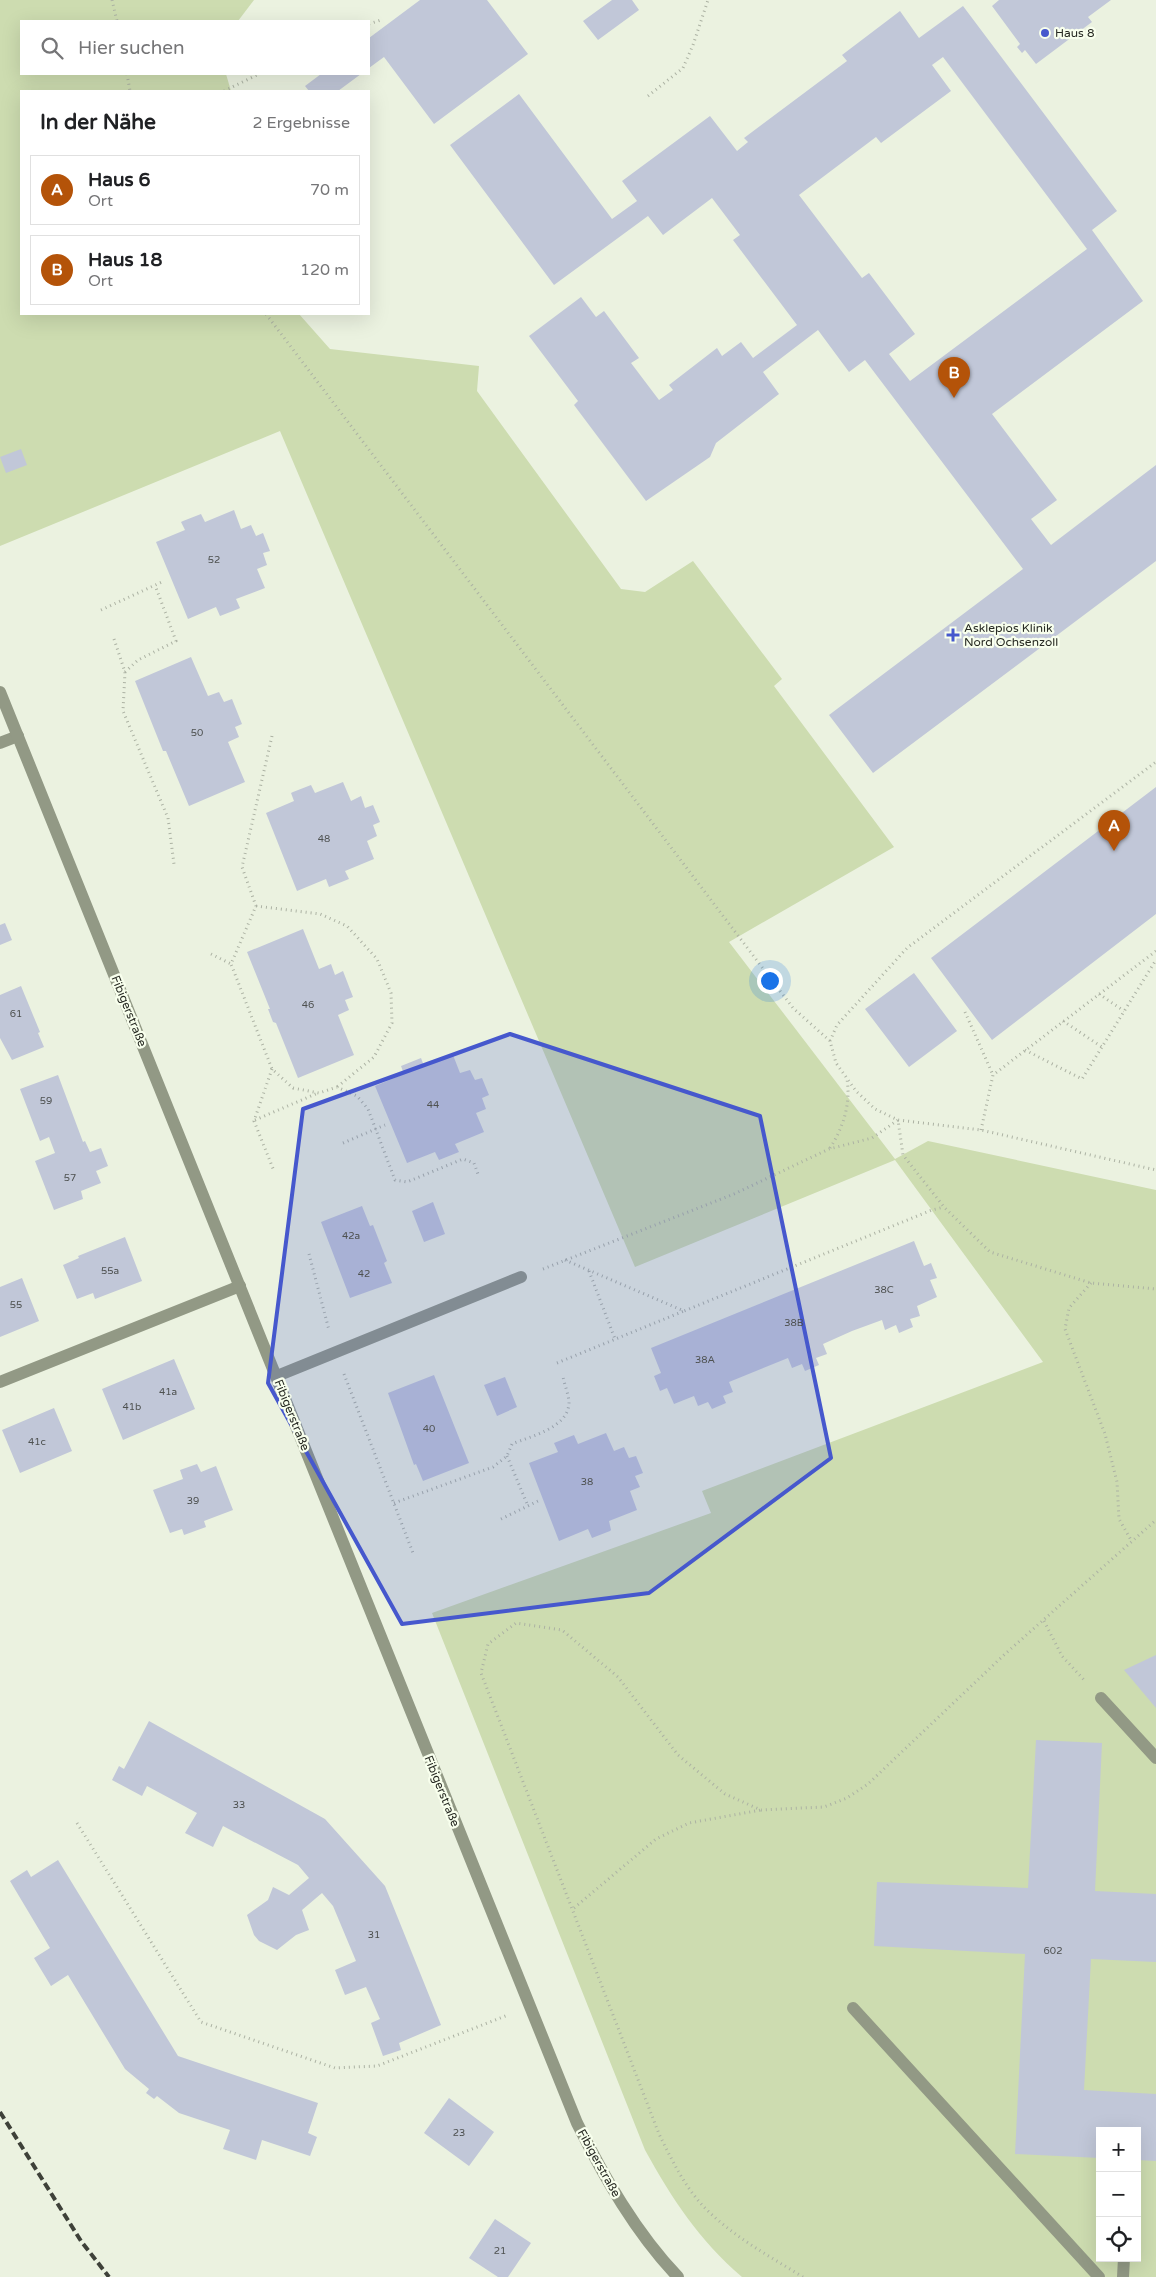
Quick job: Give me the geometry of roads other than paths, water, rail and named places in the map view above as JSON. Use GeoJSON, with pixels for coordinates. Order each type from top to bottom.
{"type":"FeatureCollection","features":[{"type":"Feature","properties":{"kind":"street","name":"Fibigerstraße"},"geometry":{"type":"LineString","coordinates":[[0,692],[577,2123],[593,2156],[628,2213],[666,2265],[678,2277]]}},
{"type":"Feature","properties":{"kind":"street"},"geometry":{"type":"LineString","coordinates":[[0,743],[18,736]]}},
{"type":"Feature","properties":{"kind":"street"},"geometry":{"type":"LineString","coordinates":[[277,1376],[521,1277]]}},
{"type":"Feature","properties":{"kind":"street"},"geometry":{"type":"LineString","coordinates":[[0,1382],[240,1286]]}},
{"type":"Feature","properties":{"kind":"street"},"geometry":{"type":"LineString","coordinates":[[1101,1698],[1156,1758]]}},
{"type":"Feature","properties":{"kind":"street"},"geometry":{"type":"LineString","coordinates":[[853,2008],[1099,2277]]}},
{"type":"Feature","properties":{"kind":"street"},"geometry":{"type":"LineString","coordinates":[[1123,2277],[1124,2262]]}},
{"type":"Feature","properties":{"kind":"railway"},"geometry":{"type":"LineString","coordinates":[[0,2112],[81,2241],[109,2277]]}},
{"type":"Feature","properties":{"kind":"place","name":"Haus 8"},"geometry":{"type":"Point","coordinates":[1045,33]}},
{"type":"Feature","properties":{"kind":"place","name":"Haus 18"},"geometry":{"type":"Point","coordinates":[954,398]}},
{"type":"Feature","properties":{"kind":"place","name":"Asklepios Klinik Nord Ochsenzoll"},"geometry":{"type":"Point","coordinates":[953,635]}},
{"type":"Feature","properties":{"kind":"place","name":"Haus 6"},"geometry":{"type":"Point","coordinates":[1114,851]}}]}
